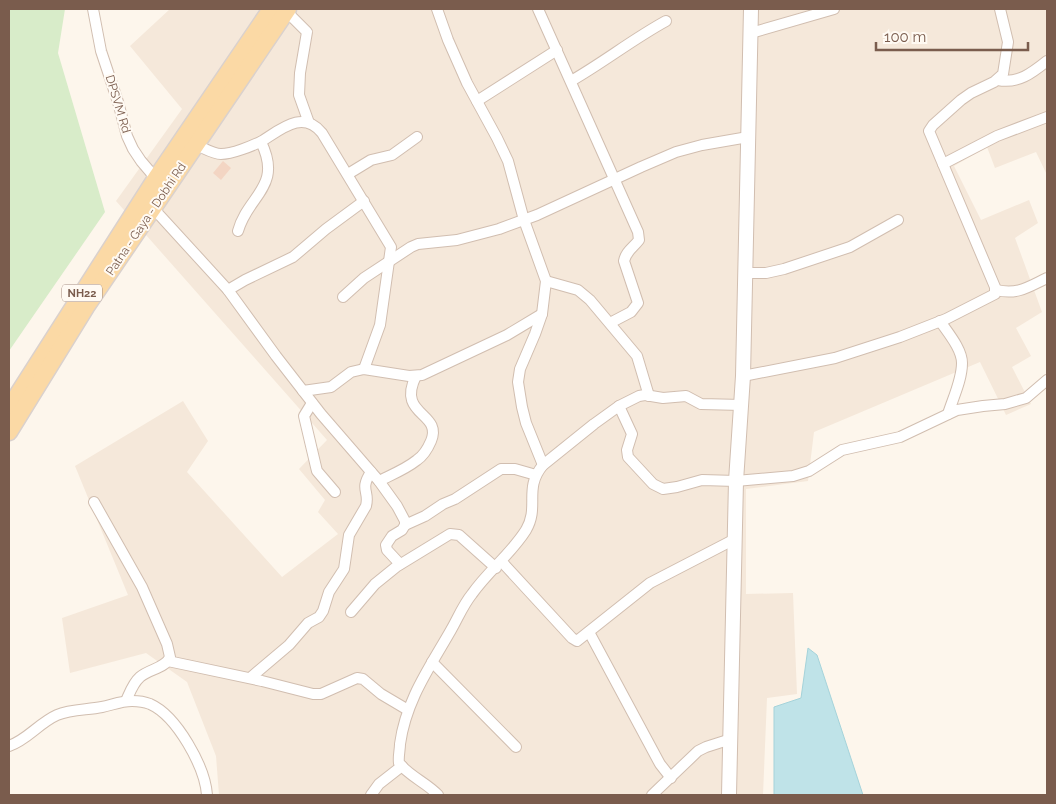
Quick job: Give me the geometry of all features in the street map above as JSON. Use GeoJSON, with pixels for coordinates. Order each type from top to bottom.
{"type":"FeatureCollection","features":[{"type":"Feature","properties":{"kind":"main road","name":"Patna - Gaya - Dobhi Rd"},"geometry":{"type":"LineString","coordinates":[[9,408],[161,183],[282,10]]}},
{"type":"Feature","properties":{"kind":"main road","name":"Patna - Gaya - Dobhi Rd"},"geometry":{"type":"LineString","coordinates":[[9,432],[86,308],[153,208],[161,183],[196,145],[282,10]]}},
{"type":"Feature","properties":{"kind":"street","name":"DPSVM Rd"},"geometry":{"type":"LineString","coordinates":[[93,9],[101,51],[127,136],[141,162],[161,183]]}},
{"type":"Feature","properties":{"kind":"street"},"geometry":{"type":"LineString","coordinates":[[437,9],[448,40],[508,161],[524,220],[546,281],[542,314],[520,369],[518,382],[524,415],[542,466]]}},
{"type":"Feature","properties":{"kind":"street"},"geometry":{"type":"LineString","coordinates":[[538,9],[572,81],[638,232],[639,240],[625,254],[624,261],[638,302],[631,312],[610,322]]}},
{"type":"Feature","properties":{"kind":"street"},"geometry":{"type":"LineString","coordinates":[[730,795],[736,480],[743,376],[752,9]]}},
{"type":"Feature","properties":{"kind":"street"},"geometry":{"type":"LineString","coordinates":[[751,33],[834,9]]}},
{"type":"Feature","properties":{"kind":"street"},"geometry":{"type":"LineString","coordinates":[[743,376],[835,358],[900,337],[991,298],[995,294],[996,290],[929,134],[930,127],[966,96],[998,80],[1004,70],[1008,42],[1000,9]]}},
{"type":"Feature","properties":{"kind":"street"},"geometry":{"type":"LineString","coordinates":[[282,10],[307,32],[300,73],[299,95],[308,123]]}},
{"type":"Feature","properties":{"kind":"street"},"geometry":{"type":"LineString","coordinates":[[572,81],[666,21]]}},
{"type":"Feature","properties":{"kind":"street"},"geometry":{"type":"LineString","coordinates":[[477,101],[557,50]]}},
{"type":"Feature","properties":{"kind":"street"},"geometry":{"type":"LineString","coordinates":[[998,80],[1007,82],[1021,79],[1047,61]]}},
{"type":"Feature","properties":{"kind":"street"},"geometry":{"type":"LineString","coordinates":[[942,164],[997,136],[1047,117]]}},
{"type":"Feature","properties":{"kind":"street"},"geometry":{"type":"LineString","coordinates":[[196,145],[220,154],[254,145],[288,124],[298,122],[314,125],[322,133],[389,241],[391,253],[388,261],[380,325],[364,369]]}},
{"type":"Feature","properties":{"kind":"street"},"geometry":{"type":"LineString","coordinates":[[348,174],[371,160],[400,151],[418,136]]}},
{"type":"Feature","properties":{"kind":"street"},"geometry":{"type":"LineString","coordinates":[[343,297],[356,284],[388,261],[418,244],[443,242],[479,235],[524,220],[688,148],[748,137]]}},
{"type":"Feature","properties":{"kind":"street"},"geometry":{"type":"LineString","coordinates":[[238,231],[244,215],[259,196],[266,179],[267,158],[261,142]]}},
{"type":"Feature","properties":{"kind":"street"},"geometry":{"type":"LineString","coordinates":[[228,290],[293,257],[326,229],[364,201]]}},
{"type":"Feature","properties":{"kind":"street"},"geometry":{"type":"LineString","coordinates":[[153,208],[228,290],[312,403],[379,481],[402,513],[406,521],[405,525],[402,530],[392,536],[386,545],[387,550],[400,564]]}},
{"type":"Feature","properties":{"kind":"street"},"geometry":{"type":"LineString","coordinates":[[745,273],[766,273],[784,269],[850,247],[898,220]]}},
{"type":"Feature","properties":{"kind":"street"},"geometry":{"type":"LineString","coordinates":[[996,290],[1009,293],[1016,292],[1047,278]]}},
{"type":"Feature","properties":{"kind":"street"},"geometry":{"type":"LineString","coordinates":[[546,281],[578,290],[610,322],[637,356],[649,396]]}},
{"type":"Feature","properties":{"kind":"street"},"geometry":{"type":"LineString","coordinates":[[303,391],[331,387],[351,372],[364,369],[416,376],[507,335],[542,314]]}},
{"type":"Feature","properties":{"kind":"street"},"geometry":{"type":"LineString","coordinates":[[940,321],[959,350],[962,362],[948,414]]}},
{"type":"Feature","properties":{"kind":"street"},"geometry":{"type":"LineString","coordinates":[[379,481],[418,460],[429,445],[434,433],[433,427],[418,411],[410,394],[410,388],[416,376]]}},
{"type":"Feature","properties":{"kind":"street"},"geometry":{"type":"LineString","coordinates":[[619,406],[632,434],[627,450],[628,457],[653,484],[663,489],[670,489],[702,480],[736,480],[801,474],[842,450],[900,437],[948,414],[967,408],[1005,404],[1026,398],[1047,380]]}},
{"type":"Feature","properties":{"kind":"street"},"geometry":{"type":"LineString","coordinates":[[438,795],[402,766],[398,759],[408,710],[420,682],[472,593],[499,565],[530,522],[532,483],[542,466],[619,406],[639,396],[663,398],[686,396],[701,404],[742,405]]}},
{"type":"Feature","properties":{"kind":"street"},"geometry":{"type":"LineString","coordinates":[[312,403],[304,416],[317,471],[335,492]]}},
{"type":"Feature","properties":{"kind":"street"},"geometry":{"type":"LineString","coordinates":[[405,525],[425,516],[501,469],[515,468],[536,475]]}},
{"type":"Feature","properties":{"kind":"street"},"geometry":{"type":"LineString","coordinates":[[250,678],[289,645],[308,623],[319,617],[324,611],[329,592],[344,569],[349,535],[366,506],[364,484],[371,472]]}},
{"type":"Feature","properties":{"kind":"street"},"geometry":{"type":"LineString","coordinates":[[94,502],[142,587],[167,644],[170,657],[168,661]]}},
{"type":"Feature","properties":{"kind":"street"},"geometry":{"type":"LineString","coordinates":[[351,612],[375,584],[400,564],[453,534],[459,535],[499,565],[575,640],[580,640],[650,583],[735,539]]}},
{"type":"Feature","properties":{"kind":"street"},"geometry":{"type":"LineString","coordinates":[[589,632],[660,764],[671,778]]}},
{"type":"Feature","properties":{"kind":"street"},"geometry":{"type":"LineString","coordinates":[[126,701],[134,683],[139,678],[146,672],[168,661],[250,678],[313,694],[321,694],[357,678],[363,679],[381,694],[408,710]]}},
{"type":"Feature","properties":{"kind":"street"},"geometry":{"type":"LineString","coordinates":[[432,662],[516,747]]}},
{"type":"Feature","properties":{"kind":"street"},"geometry":{"type":"LineString","coordinates":[[9,746],[56,716],[133,700],[150,704],[172,722],[193,754],[205,781],[207,795]]}},
{"type":"Feature","properties":{"kind":"street"},"geometry":{"type":"LineString","coordinates":[[652,795],[698,751],[731,739]]}},
{"type":"Feature","properties":{"kind":"street"},"geometry":{"type":"LineString","coordinates":[[371,795],[379,784],[402,766]]}},
{"type":"Feature","properties":{"kind":"shaded area"},"geometry":{"type":"Polygon","coordinates":[[[170,9],[1047,9],[1047,175],[1036,152],[995,168],[987,147],[954,166],[981,220],[1029,200],[1038,223],[1015,238],[1042,312],[1016,328],[1031,356],[1012,367],[1031,404],[1006,415],[980,362],[814,432],[808,481],[746,489],[746,594],[793,593],[797,694],[767,698],[763,795],[219,795],[216,756],[187,682],[146,653],[70,673],[62,618],[128,595],[75,466],[183,401],[208,441],[187,472],[282,577],[338,534],[318,512],[325,500],[299,469],[327,440],[116,201],[182,109],[130,46],[170,9]]]}},
{"type":"Feature","properties":{"kind":"green space"},"geometry":{"type":"Polygon","coordinates":[[[9,9],[65,9],[58,53],[105,212],[9,351],[9,9]]]}},
{"type":"Feature","properties":{"kind":"water"},"geometry":{"type":"Polygon","coordinates":[[[808,648],[817,655],[863,795],[774,795],[774,707],[801,698],[808,648]]]}},
{"type":"Feature","properties":{"kind":"building"},"geometry":{"type":"Polygon","coordinates":[[[223,161],[231,168],[221,180],[213,173],[223,161]]]}}]}
